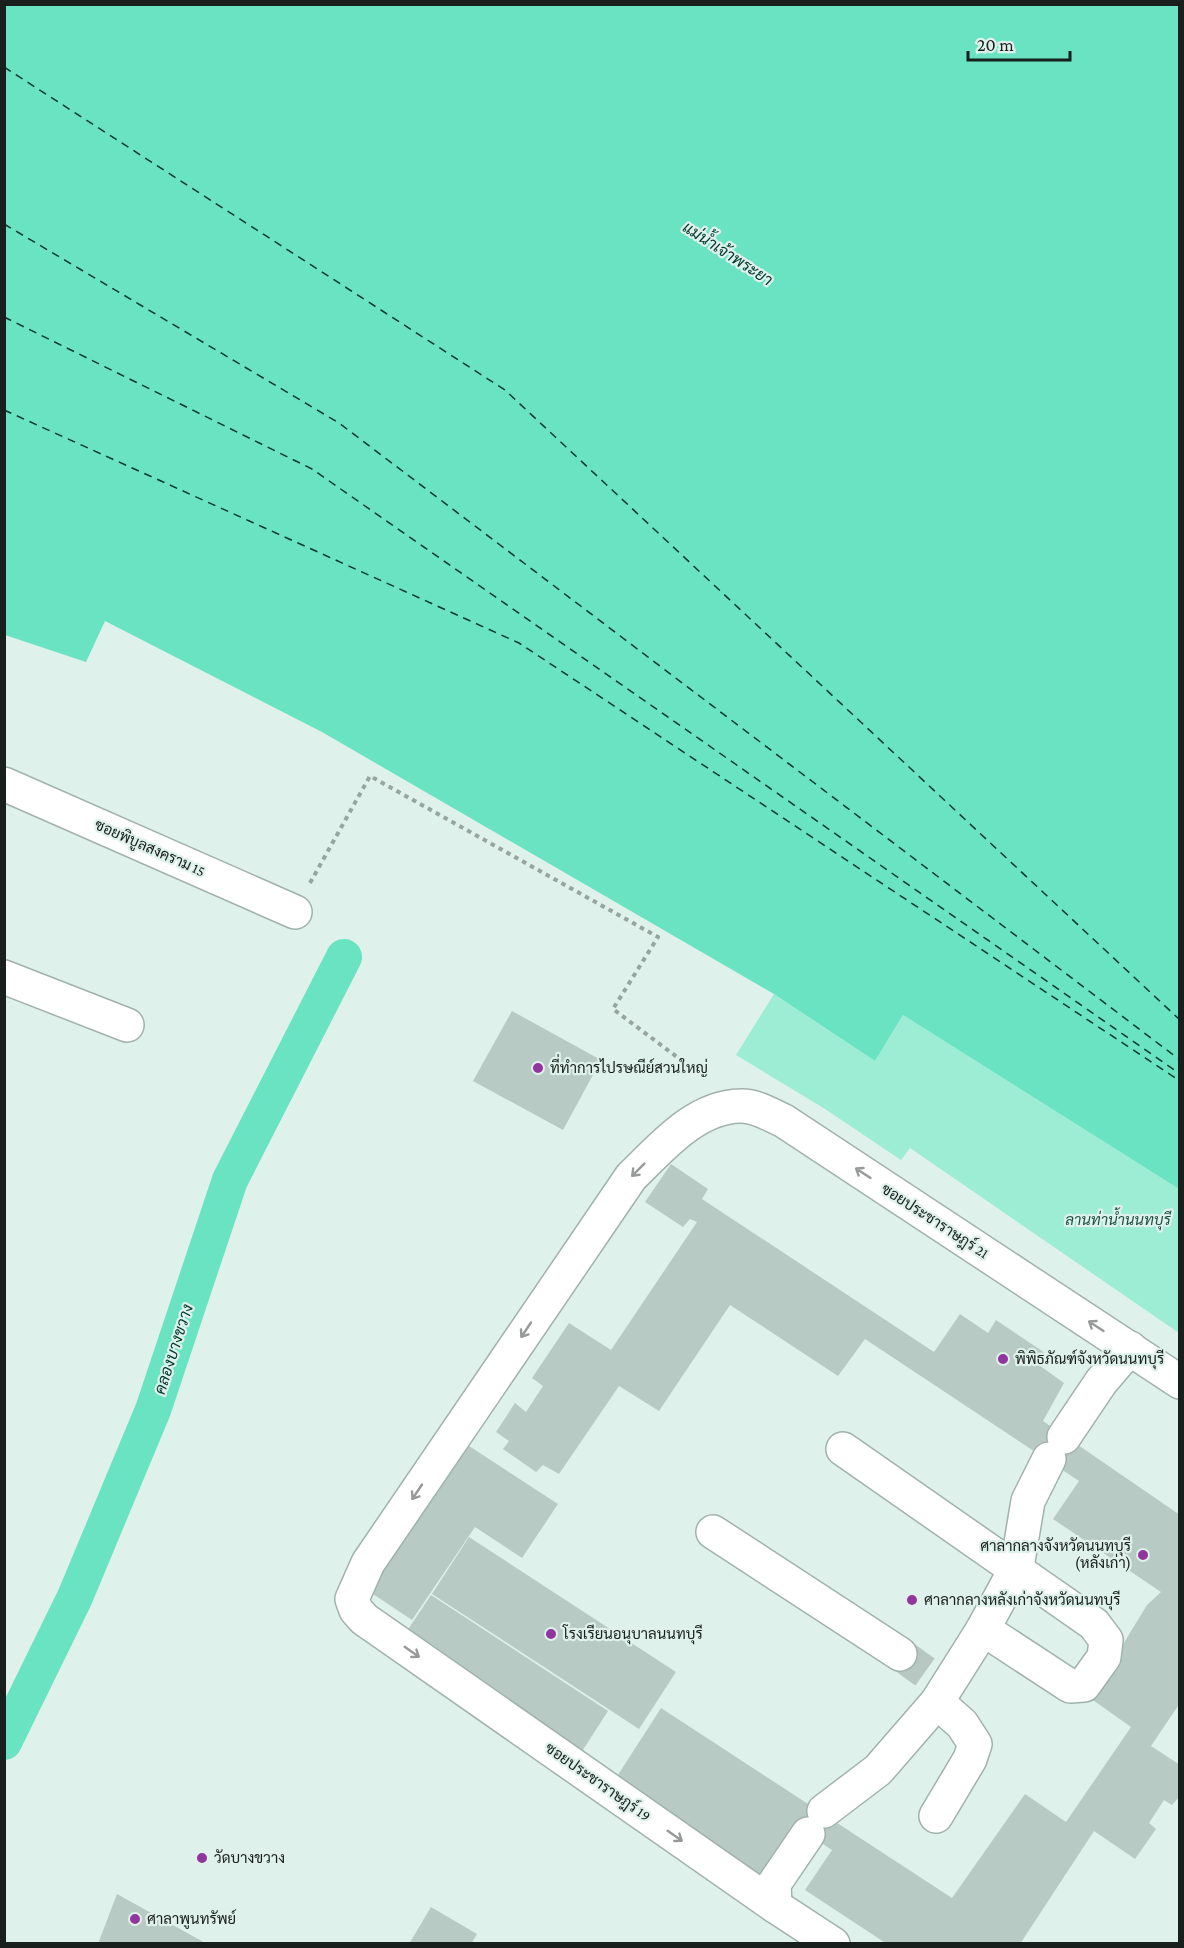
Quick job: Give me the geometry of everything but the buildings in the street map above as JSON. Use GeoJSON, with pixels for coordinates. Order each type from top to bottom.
{"type":"FeatureCollection","features":[{"type":"Feature","properties":{"kind":"street","name":"ซอยพิบูลสงคราม 15"},"geometry":{"type":"LineString","coordinates":[[4,784],[295,912]]}},
{"type":"Feature","properties":{"kind":"street"},"geometry":{"type":"LineString","coordinates":[[4,977],[127,1025]]}},
{"type":"Feature","properties":{"kind":"street","name":"ซอยประชาราษฎร์ 19"},"geometry":{"type":"LineString","coordinates":[[742,1105],[720,1109],[680,1130],[631,1177],[368,1563],[352,1599],[356,1610],[364,1618],[775,1906],[833,1944]]}},
{"type":"Feature","properties":{"kind":"street","name":"ซอยประชาราษฎร์ 21"},"geometry":{"type":"LineString","coordinates":[[742,1105],[783,1121],[1179,1382]]}},
{"type":"Feature","properties":{"kind":"street"},"geometry":{"type":"LineString","coordinates":[[775,1906],[774,1884],[816,1823],[878,1770],[928,1679],[983,1629],[1017,1567],[1028,1501],[1057,1448],[1101,1382],[1130,1348]]}},
{"type":"Feature","properties":{"kind":"street"},"geometry":{"type":"LineString","coordinates":[[843,1449],[1017,1567],[1094,1623],[1106,1640],[1104,1657],[1084,1684],[1070,1686],[983,1629]]}},
{"type":"Feature","properties":{"kind":"street"},"geometry":{"type":"LineString","coordinates":[[713,1532],[928,1679],[975,1744],[970,1759],[936,1816]]}},
{"type":"Feature","properties":{"kind":"path"},"geometry":{"type":"LineString","coordinates":[[295,912],[370,776],[658,937],[613,1010],[742,1105]]}},
{"type":"Feature","properties":{"kind":"green space","name":"ลานท่าน้ำนนทบุรี"},"geometry":{"type":"Polygon","coordinates":[[[774,994],[875,1061],[903,1015],[1179,1189],[1179,1333],[910,1148],[901,1160],[825,1109],[736,1055],[774,994]]]}},
{"type":"Feature","properties":{"kind":"water","name":"แม่น้ำเจ้าพระยา"},"geometry":{"type":"Polygon","coordinates":[[[5,4],[1179,5],[1179,1189],[903,1015],[875,1061],[774,994],[322,732],[105,621],[86,662],[5,635],[5,4]]]}},
{"type":"Feature","properties":{"kind":"waterway","name":"คลองบางขวาง"},"geometry":{"type":"LineString","coordinates":[[4,1742],[75,1597],[153,1410],[230,1180],[344,957]]}},
{"type":"Feature","properties":{"kind":"ferry route"},"geometry":{"type":"LineString","coordinates":[[4,67],[505,390],[1180,1020]]}},
{"type":"Feature","properties":{"kind":"ferry route"},"geometry":{"type":"LineString","coordinates":[[4,224],[339,423],[1180,1060]]}},
{"type":"Feature","properties":{"kind":"ferry route"},"geometry":{"type":"LineString","coordinates":[[4,317],[312,469],[1180,1074]]}},
{"type":"Feature","properties":{"kind":"ferry route"},"geometry":{"type":"LineString","coordinates":[[4,410],[519,643],[1180,1081]]}},
{"type":"Feature","properties":{"kind":"tunnel"},"geometry":{"type":"LineString","coordinates":[[900,1654],[925,1672]]}},
{"type":"Feature","properties":{"kind":"place","name":"ที่ทำการไปรษณีย์สวนใหญ่"},"geometry":{"type":"Point","coordinates":[538,1068]}},
{"type":"Feature","properties":{"kind":"place","name":"พิพิธภัณฑ์จังหวัดนนทบุรี"},"geometry":{"type":"Point","coordinates":[1003,1359]}},
{"type":"Feature","properties":{"kind":"place","name":"ศาลากลางจังหวัดนนทบุรี (หลังเก่า)"},"geometry":{"type":"Point","coordinates":[1143,1555]}},
{"type":"Feature","properties":{"kind":"place","name":"ศาลากลางหลังเก่าจังหวัดนนทบุรี"},"geometry":{"type":"Point","coordinates":[912,1600]}},
{"type":"Feature","properties":{"kind":"place","name":"โรงเรียนอนุบาลนนทบุรี"},"geometry":{"type":"Point","coordinates":[551,1634]}},
{"type":"Feature","properties":{"kind":"place","name":"วัดบางขวาง"},"geometry":{"type":"Point","coordinates":[202,1858]}},
{"type":"Feature","properties":{"kind":"place","name":"ศาลาพูนทรัพย์"},"geometry":{"type":"Point","coordinates":[135,1919]}}]}
